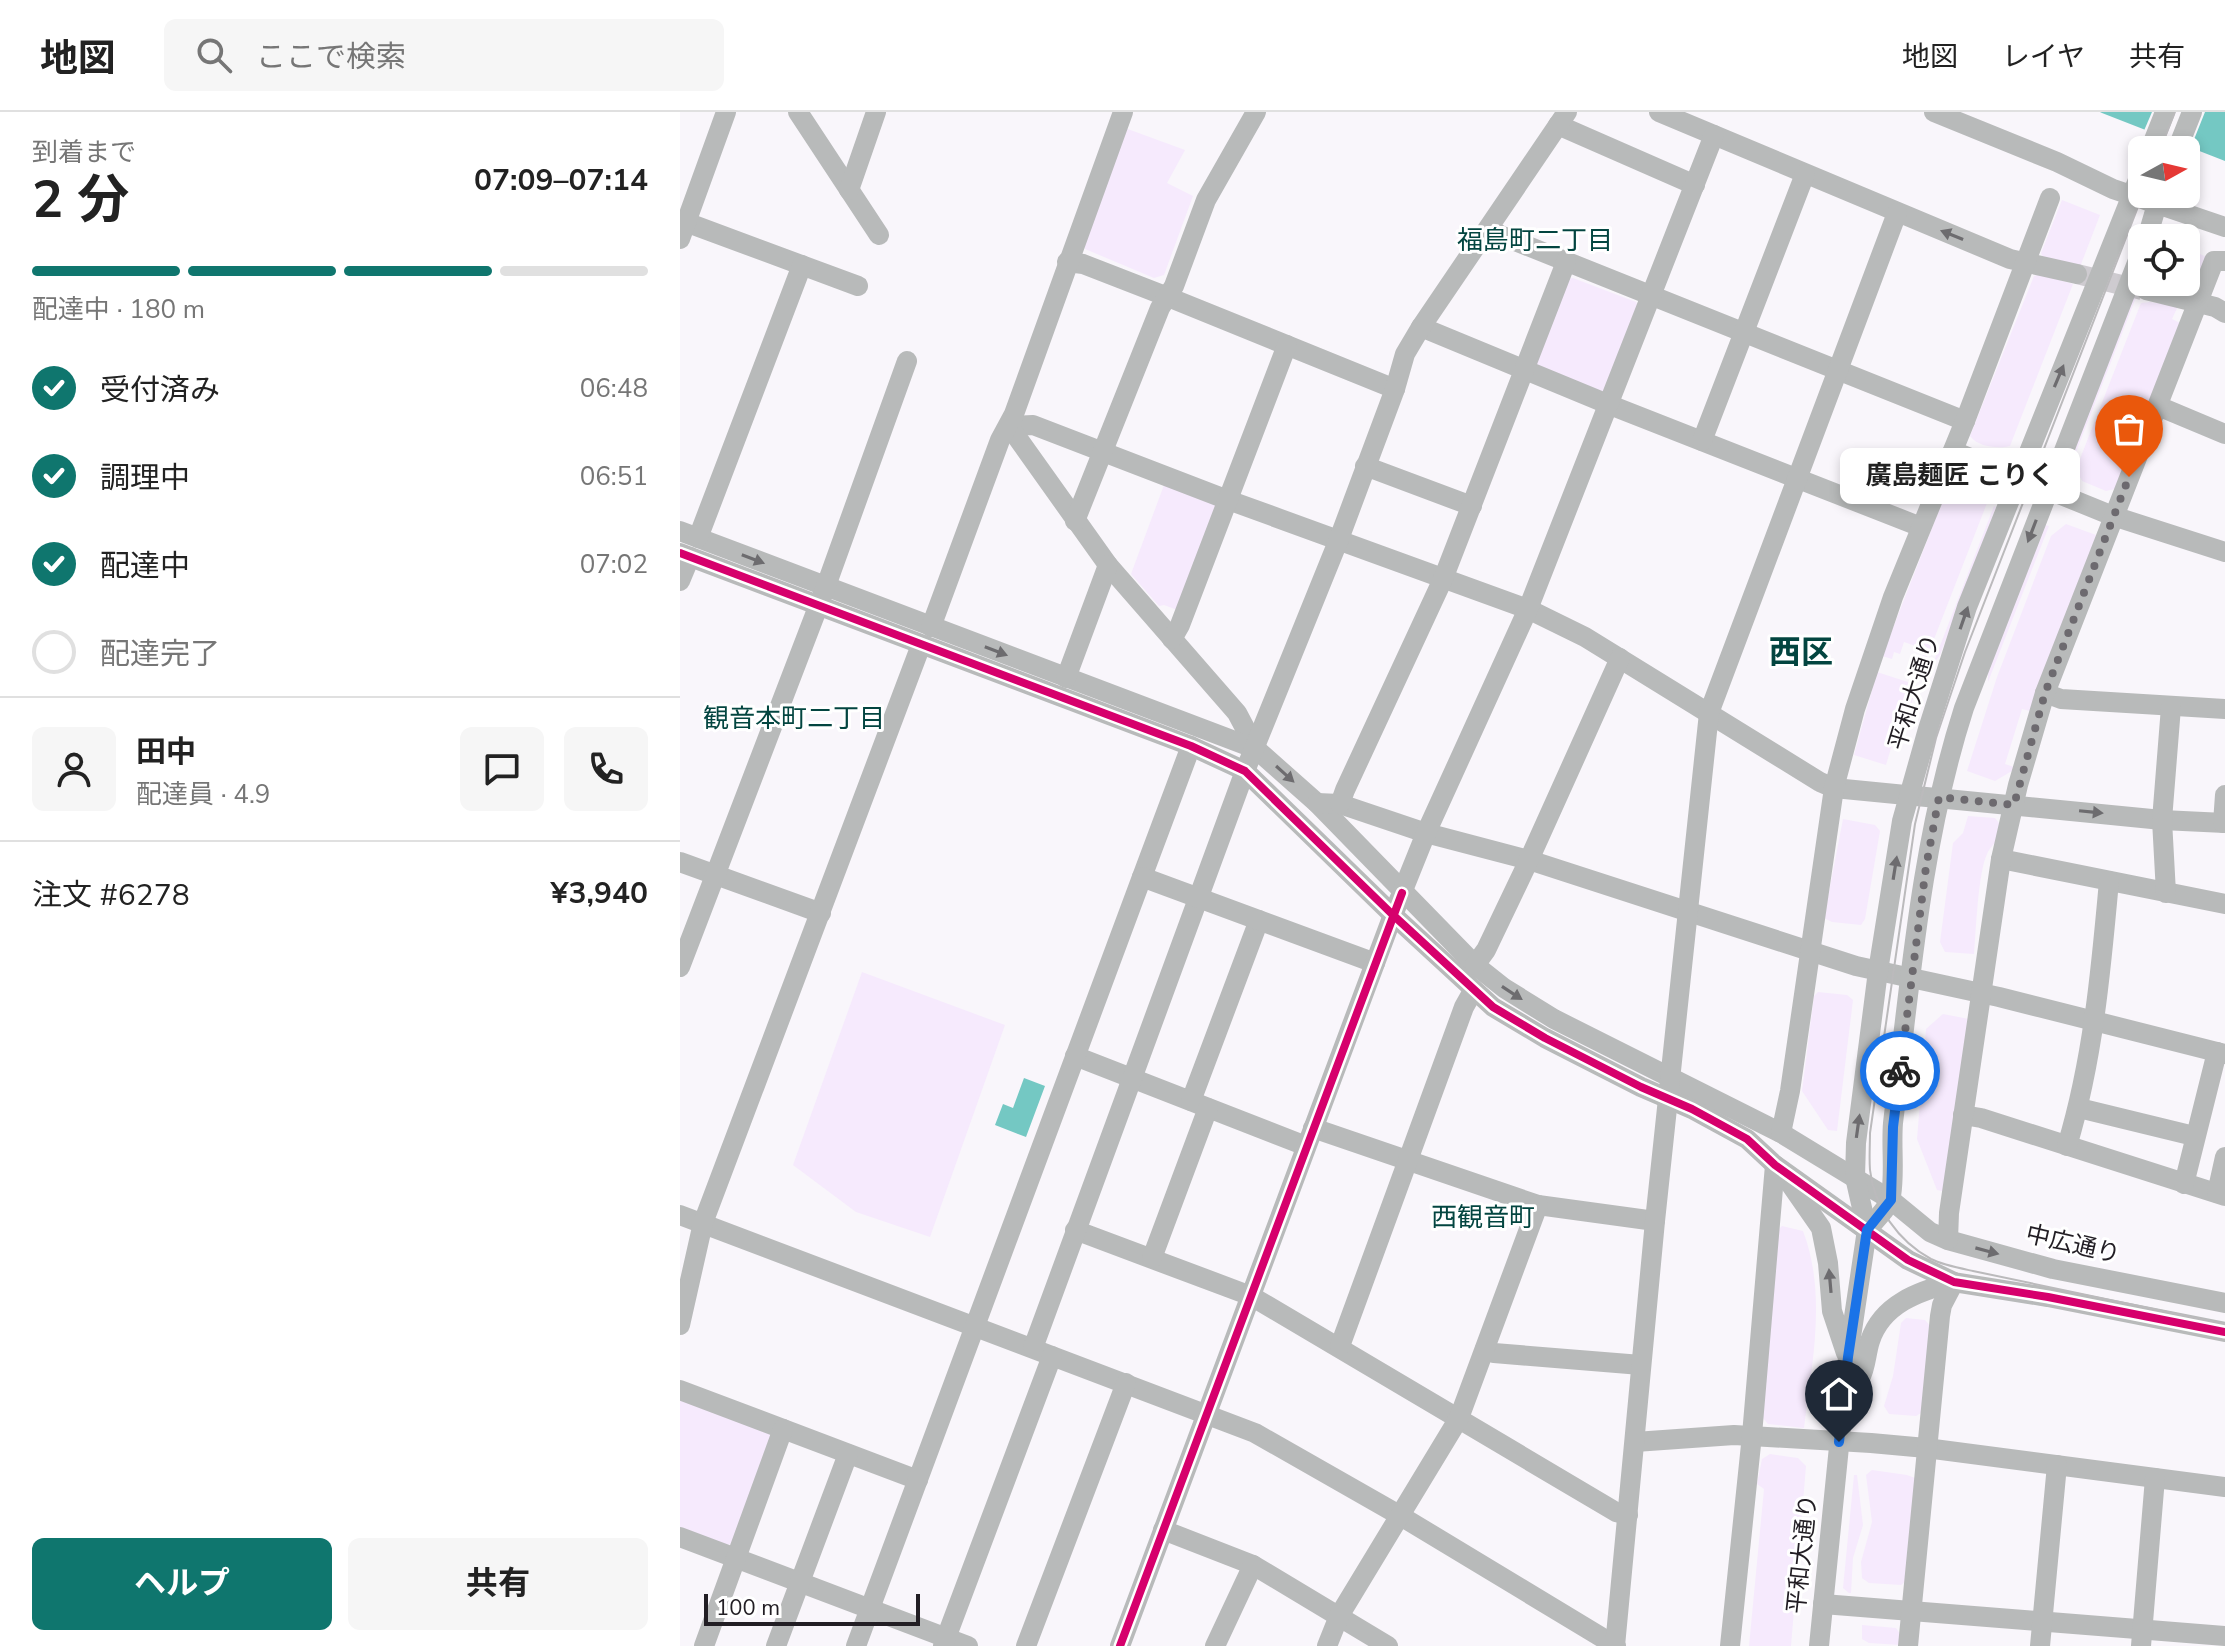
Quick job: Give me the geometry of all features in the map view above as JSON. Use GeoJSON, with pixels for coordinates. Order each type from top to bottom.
{"type":"FeatureCollection","features":[{"type":"Feature","properties":{"kind":"street"},"geometry":{"type":"LineString","coordinates":[[726,112],[682,227],[858,286]]}},
{"type":"Feature","properties":{"kind":"street"},"geometry":{"type":"LineString","coordinates":[[798,112],[879,235]]}},
{"type":"Feature","properties":{"kind":"street"},"geometry":{"type":"LineString","coordinates":[[849,190],[876,112]]}},
{"type":"Feature","properties":{"kind":"street"},"geometry":{"type":"LineString","coordinates":[[680,1325],[703,1223],[1000,440],[1009,426],[1123,112]]}},
{"type":"Feature","properties":{"kind":"street"},"geometry":{"type":"LineString","coordinates":[[1075,521],[1206,200],[1256,112]]}},
{"type":"Feature","properties":{"kind":"street"},"geometry":{"type":"LineString","coordinates":[[1659,112],[1704,125],[1805,174],[2025,263],[2077,274]]}},
{"type":"Feature","properties":{"kind":"street"},"geometry":{"type":"LineString","coordinates":[[1934,112],[2128,178]]}},
{"type":"Feature","properties":{"kind":"street"},"geometry":{"type":"LineString","coordinates":[[2156,136],[2165,112]]}},
{"type":"Feature","properties":{"kind":"street"},"geometry":{"type":"LineString","coordinates":[[2183,136],[2192,112]]}},
{"type":"Feature","properties":{"kind":"street"},"geometry":{"type":"LineString","coordinates":[[944,1642],[1042,1352],[1075,1230],[1245,771],[1339,539],[1405,354],[1563,118],[1695,185]]}},
{"type":"Feature","properties":{"kind":"street"},"geometry":{"type":"LineString","coordinates":[[1120,1646],[1393,915],[1426,833],[1528,609],[1695,185],[1704,125]]}},
{"type":"Feature","properties":{"kind":"street"},"geometry":{"type":"LineString","coordinates":[[1702,441],[1805,174]]}},
{"type":"Feature","properties":{"kind":"street"},"geometry":{"type":"LineString","coordinates":[[1781,1133],[1790,1091],[1834,788],[1870,662],[2050,198]]}},
{"type":"Feature","properties":{"kind":"street","name":"平和大通り"},"geometry":{"type":"LineString","coordinates":[[1819,1646],[1843,1398],[1867,1230],[1855,1177],[1856,1143],[1878,971],[1902,821],[1967,607],[2128,206]]}},
{"type":"Feature","properties":{"kind":"street"},"geometry":{"type":"LineString","coordinates":[[2180,208],[2225,227]]}},
{"type":"Feature","properties":{"kind":"street"},"geometry":{"type":"LineString","coordinates":[[680,1215],[1255,1433],[1399,1515],[1615,1646],[1655,1221],[1709,713],[1897,213]]}},
{"type":"Feature","properties":{"kind":"street"},"geometry":{"type":"LineString","coordinates":[[1489,228],[1650,297],[1965,421]]}},
{"type":"Feature","properties":{"kind":"street"},"geometry":{"type":"LineString","coordinates":[[1948,1240],[2001,859],[2045,693],[2214,261],[2225,261]]}},
{"type":"Feature","properties":{"kind":"street"},"geometry":{"type":"LineString","coordinates":[[1067,262],[1083,264],[1395,389]]}},
{"type":"Feature","properties":{"kind":"street"},"geometry":{"type":"LineString","coordinates":[[1340,804],[1443,579],[1566,262]]}},
{"type":"Feature","properties":{"kind":"street"},"geometry":{"type":"LineString","coordinates":[[680,581],[687,545],[802,265]]}},
{"type":"Feature","properties":{"kind":"street"},"geometry":{"type":"LineString","coordinates":[[1867,1230],[1891,1200],[1893,1127],[1932,827],[1939,797],[1964,708],[2128,286]]}},
{"type":"Feature","properties":{"kind":"street"},"geometry":{"type":"LineString","coordinates":[[2170,296],[2215,307],[2225,313]]}},
{"type":"Feature","properties":{"kind":"street"},"geometry":{"type":"LineString","coordinates":[[1421,327],[1921,527]]}},
{"type":"Feature","properties":{"kind":"street"},"geometry":{"type":"LineString","coordinates":[[1172,639],[1287,345]]}},
{"type":"Feature","properties":{"kind":"street"},"geometry":{"type":"LineString","coordinates":[[680,967],[822,596],[907,361]]}},
{"type":"Feature","properties":{"kind":"street"},"geometry":{"type":"LineString","coordinates":[[2158,406],[2225,434]]}},
{"type":"Feature","properties":{"kind":"street"},"geometry":{"type":"LineString","coordinates":[[1009,426],[1033,425],[1528,609],[1585,637],[1834,788],[2162,820],[2224,823],[2225,795]]}},
{"type":"Feature","properties":{"kind":"street"},"geometry":{"type":"LineString","coordinates":[[1009,426],[1108,565],[1237,713],[1256,749],[1317,803],[1475,965],[1504,988],[1747,1139],[1775,1165],[1908,1260],[1954,1282],[2225,1332]]}},
{"type":"Feature","properties":{"kind":"street"},"geometry":{"type":"LineString","coordinates":[[1953,451],[2113,516],[2225,552]]}},
{"type":"Feature","properties":{"kind":"street"},"geometry":{"type":"LineString","coordinates":[[1365,466],[1472,506]]}},
{"type":"Feature","properties":{"kind":"street"},"geometry":{"type":"LineString","coordinates":[[687,545],[926,636],[1245,771],[1493,1007],[1545,1038],[1641,1087],[1669,1088]]}},
{"type":"Feature","properties":{"kind":"street"},"geometry":{"type":"LineString","coordinates":[[1066,678],[1108,565]]}},
{"type":"Feature","properties":{"kind":"street"},"geometry":{"type":"LineString","coordinates":[[926,636],[1066,678],[1256,749]]}},
{"type":"Feature","properties":{"kind":"street"},"geometry":{"type":"LineString","coordinates":[[1475,965],[1486,950],[1529,860],[1620,658]]}},
{"type":"Feature","properties":{"kind":"street"},"geometry":{"type":"LineString","coordinates":[[2045,693],[2061,699],[2225,709]]}},
{"type":"Feature","properties":{"kind":"street"},"geometry":{"type":"LineString","coordinates":[[2166,893],[2162,820],[2171,707]]}},
{"type":"Feature","properties":{"kind":"street"},"geometry":{"type":"LineString","coordinates":[[856,1646],[1191,746]]}},
{"type":"Feature","properties":{"kind":"street"},"geometry":{"type":"LineString","coordinates":[[1317,803],[1340,804],[1426,833],[1529,860],[1878,971],[1912,976],[2221,1053],[2194,1136],[2184,1184]]}},
{"type":"Feature","properties":{"kind":"street"},"geometry":{"type":"LineString","coordinates":[[2001,859],[2225,904]]}},
{"type":"Feature","properties":{"kind":"street"},"geometry":{"type":"LineString","coordinates":[[680,862],[821,913]]}},
{"type":"Feature","properties":{"kind":"street"},"geometry":{"type":"LineString","coordinates":[[1142,877],[1375,963]]}},
{"type":"Feature","properties":{"kind":"street"},"geometry":{"type":"LineString","coordinates":[[2067,1146],[2079,1108],[2094,1022],[2109,881]]}},
{"type":"Feature","properties":{"kind":"street"},"geometry":{"type":"LineString","coordinates":[[1152,1258],[1259,920]]}},
{"type":"Feature","properties":{"kind":"street"},"geometry":{"type":"LineString","coordinates":[[1340,1346],[1464,1007],[1473,991]]}},
{"type":"Feature","properties":{"kind":"street"},"geometry":{"type":"LineString","coordinates":[[1075,1056],[1200,1104],[1310,1137],[1407,1160],[1538,1205],[1655,1221]]}},
{"type":"Feature","properties":{"kind":"street","name":"中広通り"},"geometry":{"type":"LineString","coordinates":[[1669,1088],[1781,1133],[1891,1200],[1916,1221],[1948,1240],[2053,1269],[2225,1303]]}},
{"type":"Feature","properties":{"kind":"street"},"geometry":{"type":"LineString","coordinates":[[2079,1108],[2194,1136]]}},
{"type":"Feature","properties":{"kind":"street"},"geometry":{"type":"LineString","coordinates":[[1963,1115],[2221,1195],[2225,1157]]}},
{"type":"Feature","properties":{"kind":"street"},"geometry":{"type":"LineString","coordinates":[[1775,1165],[1821,1228],[1832,1311],[1848,1357]]}},
{"type":"Feature","properties":{"kind":"street"},"geometry":{"type":"LineString","coordinates":[[1730,1646],[1775,1165]]}},
{"type":"Feature","properties":{"kind":"street"},"geometry":{"type":"LineString","coordinates":[[1327,1646],[1339,1616],[1459,1418],[1538,1205]]}},
{"type":"Feature","properties":{"kind":"street"},"geometry":{"type":"LineString","coordinates":[[1075,1230],[1251,1296],[1616,1512],[1628,1515]]}},
{"type":"Feature","properties":{"kind":"street"},"geometry":{"type":"LineString","coordinates":[[1843,1398],[1860,1377],[1871,1337],[1885,1313],[1906,1298],[1954,1282]]}},
{"type":"Feature","properties":{"kind":"street"},"geometry":{"type":"LineString","coordinates":[[1908,1646],[1940,1316],[1954,1282]]}},
{"type":"Feature","properties":{"kind":"street"},"geometry":{"type":"LineString","coordinates":[[1485,1349],[1494,1353],[1641,1365]]}},
{"type":"Feature","properties":{"kind":"street"},"geometry":{"type":"LineString","coordinates":[[1026,1646],[1126,1383]]}},
{"type":"Feature","properties":{"kind":"street"},"geometry":{"type":"LineString","coordinates":[[680,1390],[918,1480]]}},
{"type":"Feature","properties":{"kind":"street"},"geometry":{"type":"LineString","coordinates":[[704,1646],[783,1429]]}},
{"type":"Feature","properties":{"kind":"street"},"geometry":{"type":"LineString","coordinates":[[1635,1442],[1752,1435],[1926,1448],[2225,1487]]}},
{"type":"Feature","properties":{"kind":"street"},"geometry":{"type":"LineString","coordinates":[[776,1646],[848,1454]]}},
{"type":"Feature","properties":{"kind":"street"},"geometry":{"type":"LineString","coordinates":[[2040,1646],[2057,1465]]}},
{"type":"Feature","properties":{"kind":"street"},"geometry":{"type":"LineString","coordinates":[[2142,1638],[2155,1478]]}},
{"type":"Feature","properties":{"kind":"street"},"geometry":{"type":"LineString","coordinates":[[1163,1530],[1253,1565],[1388,1646]]}},
{"type":"Feature","properties":{"kind":"street"},"geometry":{"type":"LineString","coordinates":[[680,1537],[870,1609],[944,1642],[968,1646]]}},
{"type":"Feature","properties":{"kind":"street"},"geometry":{"type":"LineString","coordinates":[[1215,1646],[1253,1565]]}},
{"type":"Feature","properties":{"kind":"street"},"geometry":{"type":"LineString","coordinates":[[1823,1604],[2042,1623],[2142,1638],[2225,1636]]}},
{"type":"Feature","properties":{"kind":"shaded area"},"geometry":{"type":"Polygon","coordinates":[[[1125,128],[1185,150],[1167,183],[1193,196],[1164,275],[1154,278],[1085,249],[1082,242],[1125,128]]]}},
{"type":"Feature","properties":{"kind":"shaded area"},"geometry":{"type":"Polygon","coordinates":[[[2062,200],[2100,215],[2078,272],[2044,261],[2041,253],[2062,200]]]}},
{"type":"Feature","properties":{"kind":"shaded area"},"geometry":{"type":"Polygon","coordinates":[[[2200,254],[2207,257],[2200,274],[2200,254]]]}},
{"type":"Feature","properties":{"kind":"shaded area"},"geometry":{"type":"Polygon","coordinates":[[[2040,274],[2073,284],[2010,446],[1983,445],[1970,436],[2034,276],[2040,274]]]}},
{"type":"Feature","properties":{"kind":"shaded area"},"geometry":{"type":"Polygon","coordinates":[[[1573,278],[1636,302],[1639,308],[1606,395],[1534,365],[1568,279],[1573,278]]]}},
{"type":"Feature","properties":{"kind":"shaded area"},"geometry":{"type":"Polygon","coordinates":[[[2134,296],[2137,296],[2071,465],[2068,464],[2134,296]]]}},
{"type":"Feature","properties":{"kind":"shaded area"},"geometry":{"type":"Polygon","coordinates":[[[2141,303],[2178,306],[2172,319],[2180,323],[2115,489],[2106,491],[2082,481],[2076,469],[2141,303]]]}},
{"type":"Feature","properties":{"kind":"shaded area"},"geometry":{"type":"Polygon","coordinates":[[[1952,477],[1983,489],[1979,500],[1987,503],[1922,670],[1919,669],[1924,649],[1904,642],[1900,654],[1894,652],[1892,659],[1882,656],[1952,477]]]}},
{"type":"Feature","properties":{"kind":"shaded area"},"geometry":{"type":"Polygon","coordinates":[[[1164,485],[1214,503],[1217,509],[1180,611],[1159,606],[1131,574],[1164,485]]]}},
{"type":"Feature","properties":{"kind":"shaded area"},"geometry":{"type":"Polygon","coordinates":[[[1994,506],[1940,655],[1933,664],[1994,506]]]}},
{"type":"Feature","properties":{"kind":"shaded area"},"geometry":{"type":"Polygon","coordinates":[[[2066,524],[2096,535],[2034,712],[2022,709],[2005,764],[2017,768],[1995,781],[1967,771],[1997,677],[2051,536],[2066,524]]]}},
{"type":"Feature","properties":{"kind":"shaded area"},"geometry":{"type":"Polygon","coordinates":[[[2045,525],[2049,526],[1988,682],[1988,672],[2045,525]]]}},
{"type":"Feature","properties":{"kind":"shaded area"},"geometry":{"type":"Polygon","coordinates":[[[1877,672],[1917,685],[1900,740],[1894,738],[1886,765],[1854,755],[1877,672]]]}},
{"type":"Feature","properties":{"kind":"shaded area"},"geometry":{"type":"Polygon","coordinates":[[[1968,816],[1995,818],[2002,827],[1984,863],[1974,954],[1945,952],[1940,942],[1953,843],[1963,833],[1968,816]]]}},
{"type":"Feature","properties":{"kind":"shaded area"},"geometry":{"type":"Polygon","coordinates":[[[1843,819],[1875,825],[1880,831],[1865,919],[1861,925],[1832,922],[1824,918],[1843,819]]]}},
{"type":"Feature","properties":{"kind":"shaded area"},"geometry":{"type":"Polygon","coordinates":[[[862,972],[1005,1025],[930,1237],[856,1212],[793,1165],[862,972]]]}},
{"type":"Feature","properties":{"kind":"shaded area"},"geometry":{"type":"Polygon","coordinates":[[[1818,992],[1847,995],[1853,1000],[1837,1131],[1828,1130],[1802,1091],[1814,996],[1818,992]]]}},
{"type":"Feature","properties":{"kind":"shaded area"},"geometry":{"type":"Polygon","coordinates":[[[1943,1014],[1969,1019],[1947,1192],[1937,1190],[1917,1139],[1926,1029],[1943,1014]]]}},
{"type":"Feature","properties":{"kind":"shaded area"},"geometry":{"type":"Polygon","coordinates":[[[1782,1226],[1803,1231],[1814,1279],[1816,1329],[1804,1428],[1768,1424],[1762,1417],[1778,1230],[1782,1226]]]}},
{"type":"Feature","properties":{"kind":"shaded area"},"geometry":{"type":"Polygon","coordinates":[[[1906,1318],[1925,1320],[1930,1326],[1921,1413],[1916,1416],[1889,1414],[1884,1406],[1893,1376],[1901,1323],[1906,1318]]]}},
{"type":"Feature","properties":{"kind":"shaded area"},"geometry":{"type":"Polygon","coordinates":[[[682,1400],[769,1433],[774,1443],[736,1542],[727,1545],[680,1527],[682,1400]]]}},
{"type":"Feature","properties":{"kind":"shaded area"},"geometry":{"type":"Polygon","coordinates":[[[1770,1454],[1798,1458],[1806,1466],[1791,1646],[1749,1646],[1764,1489],[1757,1484],[1762,1459],[1770,1454]]]}},
{"type":"Feature","properties":{"kind":"shaded area"},"geometry":{"type":"Polygon","coordinates":[[[1872,1470],[1915,1478],[1906,1581],[1901,1585],[1869,1583],[1862,1578],[1861,1562],[1872,1522],[1866,1475],[1872,1470]]]}},
{"type":"Feature","properties":{"kind":"shaded area"},"geometry":{"type":"Polygon","coordinates":[[[1854,1475],[1857,1475],[1863,1525],[1853,1558],[1849,1593],[1843,1588],[1854,1475]]]}},
{"type":"Feature","properties":{"kind":"shaded area"},"geometry":{"type":"Polygon","coordinates":[[[1862,1625],[1896,1628],[1900,1634],[1900,1645],[1869,1643],[1862,1639],[1862,1625]]]}},
{"type":"Feature","properties":{"kind":"water"},"geometry":{"type":"Polygon","coordinates":[[[2225,112],[2225,161],[2200,151],[2200,136],[2161,136],[2102,113],[2225,112]]]}},
{"type":"Feature","properties":{"kind":"water"},"geometry":{"type":"Polygon","coordinates":[[[1024,1078],[1045,1086],[1026,1137],[995,1125],[1003,1104],[1013,1108],[1024,1078]]]}},
{"type":"Feature","properties":{"kind":"pier"},"geometry":{"type":"Polygon","coordinates":[[[2152,112],[2205,112],[2195,136],[2150,136],[2143,133],[2152,112]]]}},
{"type":"Feature","properties":{"kind":"tunnel"},"geometry":{"type":"LineString","coordinates":[[2077,274],[2128,287]]}},
{"type":"Feature","properties":{"kind":"tram line"},"geometry":{"type":"LineString","coordinates":[[2166,136],[2175,112]]}},
{"type":"Feature","properties":{"kind":"tram line"},"geometry":{"type":"LineString","coordinates":[[2138,208],[1965,652],[1936,738],[1915,824],[1870,1133],[1870,1170],[1872,1184],[1890,1222],[1908,1243],[1936,1261],[2225,1324]]}},
{"type":"Feature","properties":{"kind":"cycle path"},"geometry":{"type":"LineString","coordinates":[[680,553],[1191,746],[1245,771],[1493,1007],[1545,1038],[1747,1139],[1775,1165],[1908,1260],[1954,1282],[2225,1332]]}},
{"type":"Feature","properties":{"kind":"cycle path"},"geometry":{"type":"LineString","coordinates":[[1120,1646],[1402,893]]}},
{"type":"Feature","properties":{"kind":"way so far"},"geometry":{"type":"LineString","coordinates":[[1900,1071],[1926,867],[1939,797],[2014,805],[2045,693],[2129,477]]}},
{"type":"Feature","properties":{"kind":"place","name":"廣島麺匠 こりく"},"geometry":{"type":"Point","coordinates":[2129,477]}},
{"type":"Feature","properties":{"kind":"district","name":"福島町二丁目"},"geometry":{"type":"Point","coordinates":[1535,240]}},
{"type":"Feature","properties":{"kind":"district","name":"西区"},"geometry":{"type":"Point","coordinates":[1801,652]}},
{"type":"Feature","properties":{"kind":"district","name":"観音本町二丁目"},"geometry":{"type":"Point","coordinates":[794,718]}},
{"type":"Feature","properties":{"kind":"district","name":"西観音町"},"geometry":{"type":"Point","coordinates":[1483,1217]}},
{"type":"Feature","properties":{"kind":"route"},"geometry":{"type":"LineString","coordinates":[[1839,1442],[1867,1230],[1891,1200],[1893,1127],[1900,1071]]}}]}
